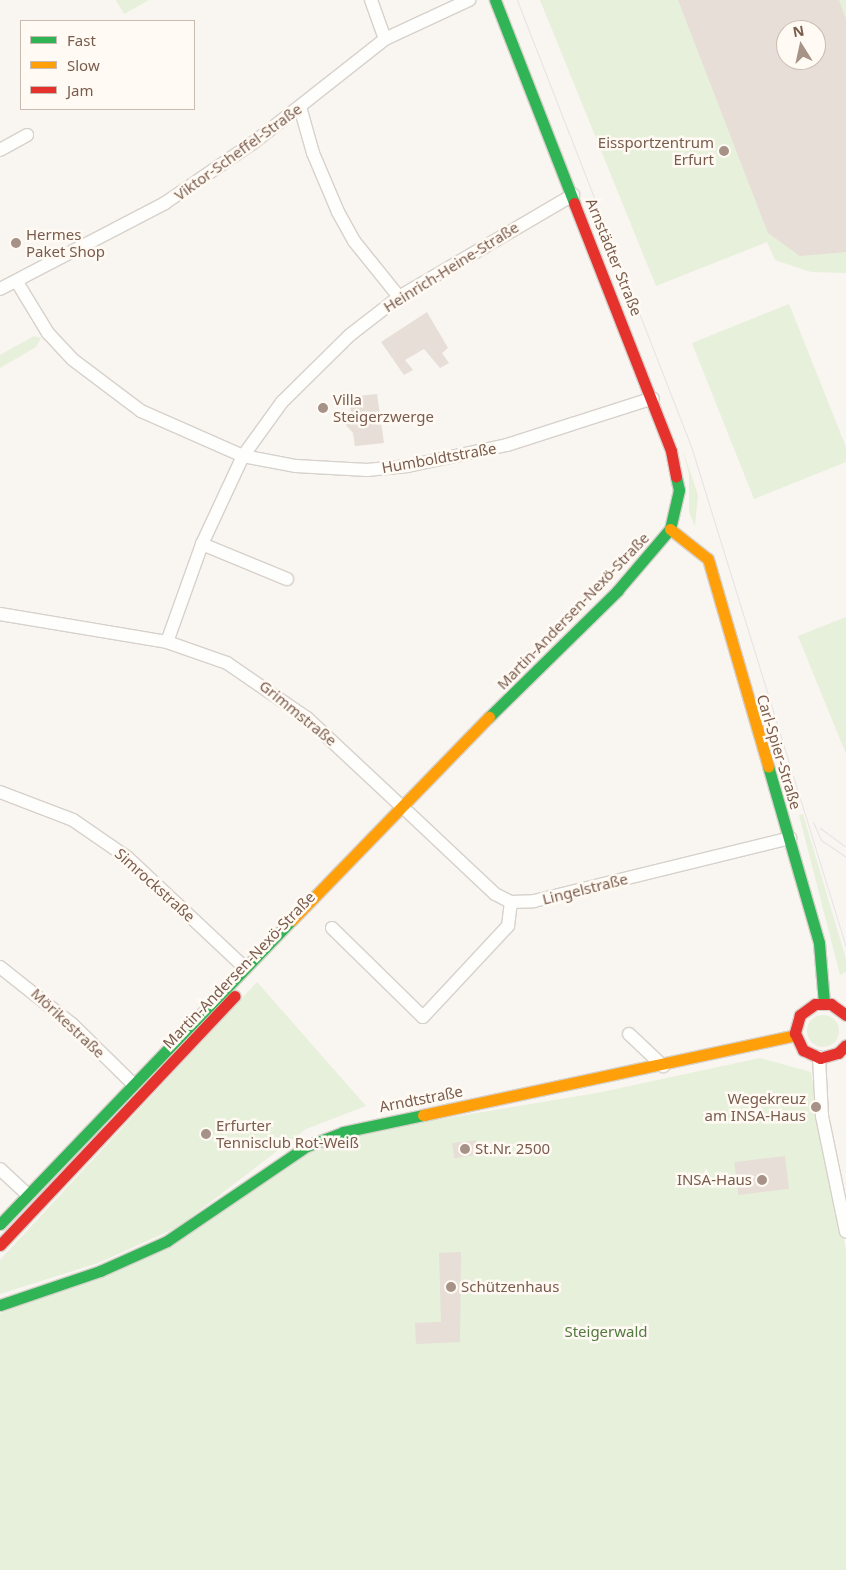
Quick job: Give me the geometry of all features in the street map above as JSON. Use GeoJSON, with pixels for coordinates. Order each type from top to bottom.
{"type":"FeatureCollection","features":[{"type":"Feature","properties":{"kind":"main road","name":"Arnstädter Straße"},"geometry":{"type":"LineString","coordinates":[[495,0],[653,398],[676,471],[679,490],[670,529]]}},
{"type":"Feature","properties":{"kind":"main road","name":"Martin-Andersen-Nexö-Straße"},"geometry":{"type":"LineString","coordinates":[[0,1224],[245,968],[474,745],[497,713],[617,591],[670,529]]}},
{"type":"Feature","properties":{"kind":"main road","name":"Carl-Spier-Straße"},"geometry":{"type":"LineString","coordinates":[[670,529],[708,559],[820,943],[824,1003]]}},
{"type":"Feature","properties":{"kind":"main road","name":"Martin-Andersen-Nexö-Straße"},"geometry":{"type":"LineString","coordinates":[[0,1246],[406,810]]}},
{"type":"Feature","properties":{"kind":"main road"},"geometry":{"type":"LineString","coordinates":[[846,1015],[824,1003],[800,1015],[796,1035],[803,1050],[819,1057],[838,1054],[846,1045]]}},
{"type":"Feature","properties":{"kind":"main road","name":"Arndtstraße"},"geometry":{"type":"LineString","coordinates":[[0,1305],[100,1271],[167,1241],[307,1146],[344,1132],[660,1066],[796,1035]]}},
{"type":"Feature","properties":{"kind":"street"},"geometry":{"type":"LineString","coordinates":[[371,0],[385,40]]}},
{"type":"Feature","properties":{"kind":"street","name":"Viktor-Scheffel-Straße"},"geometry":{"type":"LineString","coordinates":[[0,289],[17,282],[165,203],[300,107],[385,40],[469,0]]}},
{"type":"Feature","properties":{"kind":"street"},"geometry":{"type":"LineString","coordinates":[[300,107],[313,153],[338,212],[354,242],[399,297]]}},
{"type":"Feature","properties":{"kind":"street"},"geometry":{"type":"LineString","coordinates":[[0,150],[27,135]]}},
{"type":"Feature","properties":{"kind":"street","name":"Heinrich-Heine-Straße"},"geometry":{"type":"LineString","coordinates":[[167,642],[202,544],[243,456],[282,402],[313,369],[399,297],[573,195]]}},
{"type":"Feature","properties":{"kind":"street","name":"Humboldtstraße"},"geometry":{"type":"LineString","coordinates":[[17,282],[48,333],[72,359],[141,411],[243,456],[322,470],[367,470],[507,445],[653,398]]}},
{"type":"Feature","properties":{"kind":"street"},"geometry":{"type":"LineString","coordinates":[[202,544],[287,580]]}},
{"type":"Feature","properties":{"kind":"street","name":"Grimmstraße"},"geometry":{"type":"LineString","coordinates":[[0,614],[167,642],[226,663],[273,691],[406,810]]}},
{"type":"Feature","properties":{"kind":"street","name":"Simrockstraße"},"geometry":{"type":"LineString","coordinates":[[0,792],[73,820],[128,858],[245,968]]}},
{"type":"Feature","properties":{"kind":"street"},"geometry":{"type":"LineString","coordinates":[[332,928],[424,1017],[508,926],[511,902],[495,894],[406,810]]}},
{"type":"Feature","properties":{"kind":"street","name":"Lingelstraße"},"geometry":{"type":"LineString","coordinates":[[511,902],[534,901],[790,838]]}},
{"type":"Feature","properties":{"kind":"street","name":"Mörikestraße"},"geometry":{"type":"LineString","coordinates":[[0,967],[72,1024],[133,1084]]}},
{"type":"Feature","properties":{"kind":"street"},"geometry":{"type":"LineString","coordinates":[[629,1034],[660,1066]]}},
{"type":"Feature","properties":{"kind":"street"},"geometry":{"type":"LineString","coordinates":[[819,1057],[822,1116],[846,1232]]}},
{"type":"Feature","properties":{"kind":"street"},"geometry":{"type":"LineString","coordinates":[[0,1169],[27,1194]]}},
{"type":"Feature","properties":{"kind":"green space"},"geometry":{"type":"Polygon","coordinates":[[[116,0],[149,0],[124,14],[116,0]]]}},
{"type":"Feature","properties":{"kind":"green space","name":"Eissportzentrum Erfurt"},"geometry":{"type":"Polygon","coordinates":[[[540,0],[846,0],[846,273],[811,272],[775,260],[767,242],[656,286],[540,0]]]}},
{"type":"Feature","properties":{"kind":"green space"},"geometry":{"type":"Polygon","coordinates":[[[789,304],[846,447],[846,462],[754,499],[692,343],[789,304]]]}},
{"type":"Feature","properties":{"kind":"green space"},"geometry":{"type":"Polygon","coordinates":[[[34,336],[41,338],[36,347],[0,368],[0,355],[34,336]]]}},
{"type":"Feature","properties":{"kind":"green space"},"geometry":{"type":"Polygon","coordinates":[[[682,448],[698,495],[695,526],[689,512],[689,474],[682,448]]]}},
{"type":"Feature","properties":{"kind":"green space"},"geometry":{"type":"Polygon","coordinates":[[[846,617],[846,754],[798,636],[846,617]]]}},
{"type":"Feature","properties":{"kind":"green space"},"geometry":{"type":"Polygon","coordinates":[[[803,814],[846,959],[846,972],[840,975],[799,815],[803,814]]]}},
{"type":"Feature","properties":{"kind":"green space","name":"Erfurter Tennisclub Rot-Weiß"},"geometry":{"type":"Polygon","coordinates":[[[257,982],[366,1106],[306,1129],[178,1227],[98,1263],[0,1294],[0,1260],[257,982]]]}},
{"type":"Feature","properties":{"kind":"green space"},"geometry":{"type":"Polygon","coordinates":[[[823,1015],[829,1016],[834,1020],[838,1025],[838,1037],[834,1042],[829,1046],[823,1047],[817,1046],[812,1042],[808,1037],[807,1031],[808,1025],[812,1020],[817,1016],[823,1015]]]}},
{"type":"Feature","properties":{"kind":"green space","name":"Steigerwald"},"geometry":{"type":"Polygon","coordinates":[[[760,1058],[811,1072],[846,1250],[846,1570],[0,1570],[0,1313],[95,1279],[310,1150],[368,1131],[597,1093],[760,1058]]]}},
{"type":"Feature","properties":{"kind":"building"},"geometry":{"type":"Polygon","coordinates":[[[678,0],[839,0],[846,19],[846,252],[800,256],[768,233],[678,0]]]}},
{"type":"Feature","properties":{"kind":"building"},"geometry":{"type":"Polygon","coordinates":[[[427,312],[448,348],[442,353],[449,363],[440,368],[424,349],[405,360],[413,370],[404,375],[381,342],[427,312]]]}},
{"type":"Feature","properties":{"kind":"building"},"geometry":{"type":"Polygon","coordinates":[[[377,394],[384,443],[355,446],[353,433],[344,423],[351,414],[349,397],[377,394]]]}},
{"type":"Feature","properties":{"kind":"building","name":"St.Nr. 2500"},"geometry":{"type":"Polygon","coordinates":[[[476,1140],[478,1155],[454,1158],[452,1143],[476,1140]]]}},
{"type":"Feature","properties":{"kind":"building","name":"INSA-Haus"},"geometry":{"type":"Polygon","coordinates":[[[785,1156],[789,1189],[738,1195],[734,1162],[785,1156]]]}},
{"type":"Feature","properties":{"kind":"building","name":"Schützenhaus"},"geometry":{"type":"Polygon","coordinates":[[[461,1252],[460,1342],[416,1344],[415,1323],[441,1322],[439,1253],[461,1252]]]}},
{"type":"Feature","properties":{"kind":"tram line"},"geometry":{"type":"LineString","coordinates":[[517,0],[691,446],[846,947]]}},
{"type":"Feature","properties":{"kind":"tram line"},"geometry":{"type":"LineString","coordinates":[[813,822],[821,840],[846,857]]}},
{"type":"Feature","properties":{"kind":"tram line"},"geometry":{"type":"LineString","coordinates":[[820,828],[846,847]]}},
{"type":"Feature","properties":{"kind":"traffic: fast"},"geometry":{"type":"LineString","coordinates":[[495,0],[574,203]]}},
{"type":"Feature","properties":{"kind":"traffic: fast"},"geometry":{"type":"LineString","coordinates":[[489,717],[617,591],[670,529],[679,490],[676,477]]}},
{"type":"Feature","properties":{"kind":"traffic: fast"},"geometry":{"type":"LineString","coordinates":[[768,766],[819,943],[824,1003]]}},
{"type":"Feature","properties":{"kind":"traffic: fast"},"geometry":{"type":"LineString","coordinates":[[0,1224],[292,920]]}},
{"type":"Feature","properties":{"kind":"traffic: fast"},"geometry":{"type":"LineString","coordinates":[[0,1305],[100,1271],[167,1241],[307,1146],[343,1132],[423,1115]]}},
{"type":"Feature","properties":{"kind":"traffic: slow"},"geometry":{"type":"LineString","coordinates":[[670,529],[708,559],[768,766]]}},
{"type":"Feature","properties":{"kind":"traffic: slow"},"geometry":{"type":"LineString","coordinates":[[292,920],[489,717]]}},
{"type":"Feature","properties":{"kind":"traffic: slow"},"geometry":{"type":"LineString","coordinates":[[423,1115],[796,1035]]}},
{"type":"Feature","properties":{"kind":"traffic: jam"},"geometry":{"type":"LineString","coordinates":[[574,203],[671,451],[676,477]]}},
{"type":"Feature","properties":{"kind":"traffic: jam"},"geometry":{"type":"LineString","coordinates":[[0,1245],[235,996]]}},
{"type":"Feature","properties":{"kind":"traffic: jam"},"geometry":{"type":"LineString","coordinates":[[846,1015],[831,1004],[815,1004],[800,1015],[795,1033],[803,1050],[820,1058],[838,1053],[846,1045]]}},
{"type":"Feature","properties":{"kind":"place","name":"Eissportzentrum Erfurt"},"geometry":{"type":"Point","coordinates":[724,151]}},
{"type":"Feature","properties":{"kind":"place","name":"Hermes Paket Shop"},"geometry":{"type":"Point","coordinates":[16,243]}},
{"type":"Feature","properties":{"kind":"place","name":"Villa Steigerzwerge"},"geometry":{"type":"Point","coordinates":[323,408]}},
{"type":"Feature","properties":{"kind":"place","name":"Wegekreuz am INSA-Haus"},"geometry":{"type":"Point","coordinates":[816,1107]}},
{"type":"Feature","properties":{"kind":"place","name":"Erfurter Tennisclub Rot-Weiß"},"geometry":{"type":"Point","coordinates":[206,1134]}},
{"type":"Feature","properties":{"kind":"place","name":"St.Nr. 2500"},"geometry":{"type":"Point","coordinates":[465,1149]}},
{"type":"Feature","properties":{"kind":"place","name":"INSA-Haus"},"geometry":{"type":"Point","coordinates":[762,1180]}},
{"type":"Feature","properties":{"kind":"place","name":"Schützenhaus"},"geometry":{"type":"Point","coordinates":[451,1287]}}]}
